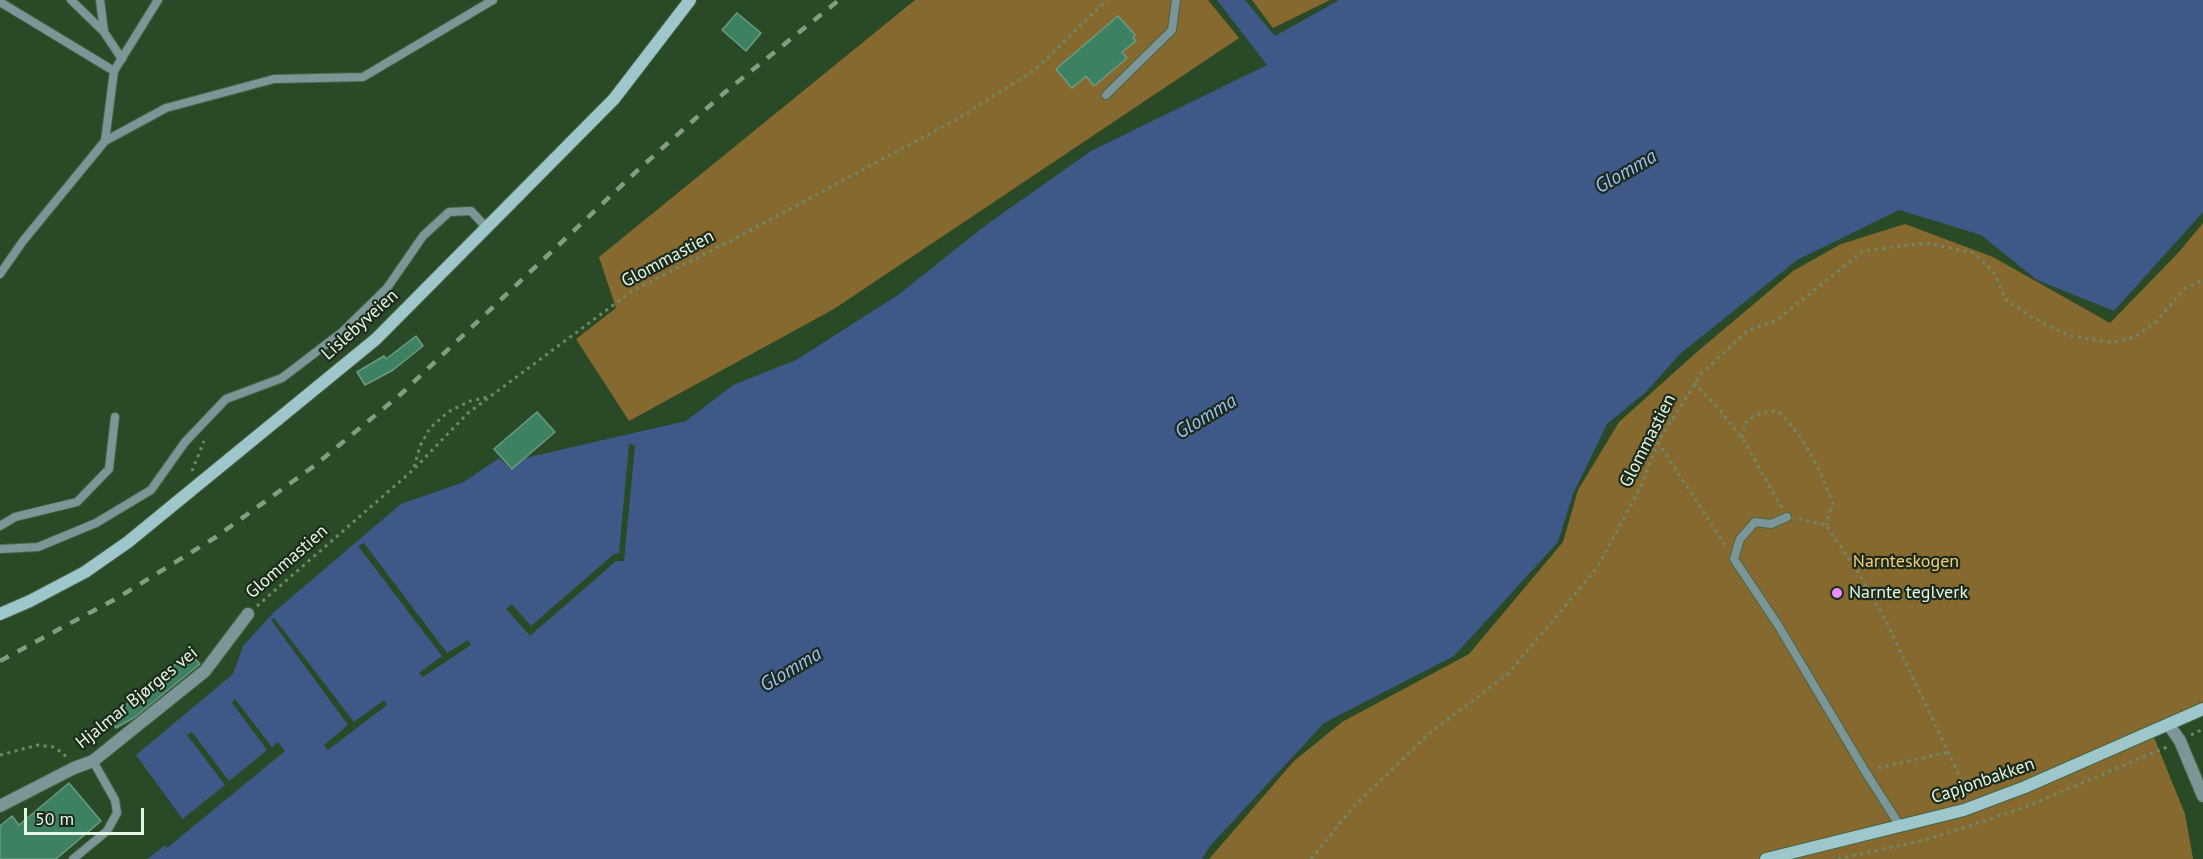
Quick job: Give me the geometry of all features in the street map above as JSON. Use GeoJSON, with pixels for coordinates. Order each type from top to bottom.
{"type":"FeatureCollection","features":[{"type":"Feature","properties":{"kind":"street","name":"Lislebyveien"},"geometry":{"type":"LineString","coordinates":[[0,614],[84,572],[128,542],[376,339],[614,99],[690,0]]}},
{"type":"Feature","properties":{"kind":"street","name":"Hjalmar Bjørges vei"},"geometry":{"type":"LineString","coordinates":[[0,806],[74,768],[93,761],[205,670],[248,614]]}},
{"type":"Feature","properties":{"kind":"street","name":"Capjonbakken"},"geometry":{"type":"LineString","coordinates":[[1766,859],[1974,806],[2025,787],[2203,709]]}},
{"type":"Feature","properties":{"kind":"street"},"geometry":{"type":"LineString","coordinates":[[2169,725],[2180,741],[2203,796]]}},
{"type":"Feature","properties":{"kind":"lane"},"geometry":{"type":"LineString","coordinates":[[71,0],[104,32],[122,58]]}},
{"type":"Feature","properties":{"kind":"lane"},"geometry":{"type":"LineString","coordinates":[[100,0],[104,32]]}},
{"type":"Feature","properties":{"kind":"lane"},"geometry":{"type":"LineString","coordinates":[[105,141],[114,71],[158,0]]}},
{"type":"Feature","properties":{"kind":"lane"},"geometry":{"type":"LineString","coordinates":[[0,274],[23,241],[105,141],[166,108],[274,80],[363,76],[493,0]]}},
{"type":"Feature","properties":{"kind":"lane"},"geometry":{"type":"LineString","coordinates":[[1106,95],[1172,30],[1176,0]]}},
{"type":"Feature","properties":{"kind":"lane"},"geometry":{"type":"LineString","coordinates":[[0,2],[114,71]]}},
{"type":"Feature","properties":{"kind":"lane"},"geometry":{"type":"LineString","coordinates":[[0,549],[38,547],[96,524],[150,490],[185,442],[226,399],[282,378],[341,333],[387,288],[423,236],[449,212],[471,211],[487,228]]}},
{"type":"Feature","properties":{"kind":"lane"},"geometry":{"type":"LineString","coordinates":[[0,526],[15,518],[77,502],[108,469],[115,417]]}},
{"type":"Feature","properties":{"kind":"lane"},"geometry":{"type":"LineString","coordinates":[[1788,517],[1771,524],[1755,522],[1740,539],[1734,559],[1778,625],[1900,826]]}},
{"type":"Feature","properties":{"kind":"lane"},"geometry":{"type":"LineString","coordinates":[[73,859],[107,831],[117,813],[115,800],[93,761]]}},
{"type":"Feature","properties":{"kind":"path","name":"Glommastien"},"geometry":{"type":"LineString","coordinates":[[248,614],[413,470],[468,413],[632,291],[959,118],[1036,69],[1107,0]]}},
{"type":"Feature","properties":{"kind":"path","name":"Glommastien"},"geometry":{"type":"LineString","coordinates":[[1311,859],[1355,806],[1431,732],[1508,674],[1597,568],[1641,486],[1658,442],[1702,373],[1747,331],[1778,320],[1863,251],[1926,243],[1974,253],[1993,271],[2007,300],[2032,317],[2067,335],[2114,342],[2135,337],[2157,321],[2185,288],[2203,280]]}},
{"type":"Feature","properties":{"kind":"path"},"geometry":{"type":"LineString","coordinates":[[1694,383],[1719,409],[1743,440],[1788,517],[1826,525],[1858,572],[1886,621],[1981,822]]}},
{"type":"Feature","properties":{"kind":"path"},"geometry":{"type":"LineString","coordinates":[[413,470],[420,446],[430,428],[448,412],[470,400],[490,397]]}},
{"type":"Feature","properties":{"kind":"path"},"geometry":{"type":"LineString","coordinates":[[192,471],[215,411]]}},
{"type":"Feature","properties":{"kind":"path"},"geometry":{"type":"LineString","coordinates":[[1743,440],[1746,422],[1756,415],[1771,411],[1780,413],[1786,419],[1803,441],[1818,467],[1833,503],[1826,525]]}},
{"type":"Feature","properties":{"kind":"path"},"geometry":{"type":"LineString","coordinates":[[1658,442],[1734,559]]}},
{"type":"Feature","properties":{"kind":"path"},"geometry":{"type":"LineString","coordinates":[[0,755],[38,746],[53,747],[63,753],[74,768]]}},
{"type":"Feature","properties":{"kind":"path"},"geometry":{"type":"LineString","coordinates":[[1865,771],[1949,752]]}},
{"type":"Feature","properties":{"kind":"green space"},"geometry":{"type":"Polygon","coordinates":[[[915,0],[1208,0],[1239,38],[834,309],[629,421],[576,339],[616,308],[599,257],[915,0]]]}},
{"type":"Feature","properties":{"kind":"green space"},"geometry":{"type":"Polygon","coordinates":[[[1252,0],[1330,0],[1273,28],[1252,0]]]}},
{"type":"Feature","properties":{"kind":"green space","name":"Narnteskogen"},"geometry":{"type":"Polygon","coordinates":[[[2203,223],[2203,703],[2151,730],[2185,814],[2193,859],[1209,859],[1294,761],[1342,722],[1469,654],[1563,542],[1578,490],[1619,422],[1698,351],[1793,271],[1841,244],[1905,224],[1993,257],[2110,323],[2178,253],[2203,223]]]}},
{"type":"Feature","properties":{"kind":"water","name":"Glomma"},"geometry":{"type":"Polygon","coordinates":[[[1217,0],[1245,0],[1275,36],[1339,0],[2203,0],[2203,212],[2114,311],[2037,280],[1981,235],[1899,210],[1797,260],[1680,354],[1646,392],[1607,424],[1573,494],[1558,542],[1454,656],[1324,723],[1210,846],[1202,859],[147,859],[189,828],[136,755],[233,674],[243,646],[274,612],[401,504],[464,482],[499,458],[511,469],[525,458],[686,421],[733,385],[796,360],[898,295],[986,225],[1091,151],[1267,65],[1217,0]]]}},
{"type":"Feature","properties":{"kind":"pier"},"geometry":{"type":"Polygon","coordinates":[[[629,444],[635,445],[624,561],[616,561],[530,636],[506,609],[512,604],[531,626],[614,554],[619,553],[629,444]]]}},
{"type":"Feature","properties":{"kind":"pier"},"geometry":{"type":"Polygon","coordinates":[[[364,543],[447,653],[468,640],[471,645],[423,677],[419,673],[442,656],[358,546],[364,543]]]}},
{"type":"Feature","properties":{"kind":"pier"},"geometry":{"type":"Polygon","coordinates":[[[274,618],[354,722],[384,700],[387,705],[328,750],[324,745],[348,725],[271,620],[274,618]]]}},
{"type":"Feature","properties":{"kind":"pier"},"geometry":{"type":"Polygon","coordinates":[[[235,699],[272,747],[278,742],[285,751],[167,848],[164,843],[185,827],[180,821],[225,785],[187,735],[192,732],[229,781],[267,750],[232,703],[235,699]]]}},
{"type":"Feature","properties":{"kind":"building"},"geometry":{"type":"Polygon","coordinates":[[[737,13],[761,33],[746,51],[722,30],[737,13]]]}},
{"type":"Feature","properties":{"kind":"building"},"geometry":{"type":"Polygon","coordinates":[[[1118,16],[1135,35],[1133,38],[1136,41],[1122,52],[1127,58],[1094,86],[1086,76],[1072,88],[1056,69],[1118,16]]]}},
{"type":"Feature","properties":{"kind":"building"},"geometry":{"type":"Polygon","coordinates":[[[416,336],[423,346],[393,370],[365,385],[357,372],[384,356],[386,359],[416,336]]]}},
{"type":"Feature","properties":{"kind":"building"},"geometry":{"type":"Polygon","coordinates":[[[537,412],[555,432],[512,469],[494,449],[537,412]]]}},
{"type":"Feature","properties":{"kind":"building"},"geometry":{"type":"Polygon","coordinates":[[[189,652],[200,664],[135,717],[116,728],[108,715],[139,697],[189,652]]]}},
{"type":"Feature","properties":{"kind":"building"},"geometry":{"type":"Polygon","coordinates":[[[69,783],[101,821],[56,859],[0,859],[0,826],[12,816],[19,825],[69,783]]]}},
{"type":"Feature","properties":{"kind":"railway"},"geometry":{"type":"LineString","coordinates":[[0,661],[119,597],[216,537],[314,466],[401,394],[639,169],[724,93],[839,0]]}},
{"type":"Feature","properties":{"kind":"place","name":"Narnte teglverk"},"geometry":{"type":"Point","coordinates":[1837,593]}}]}
